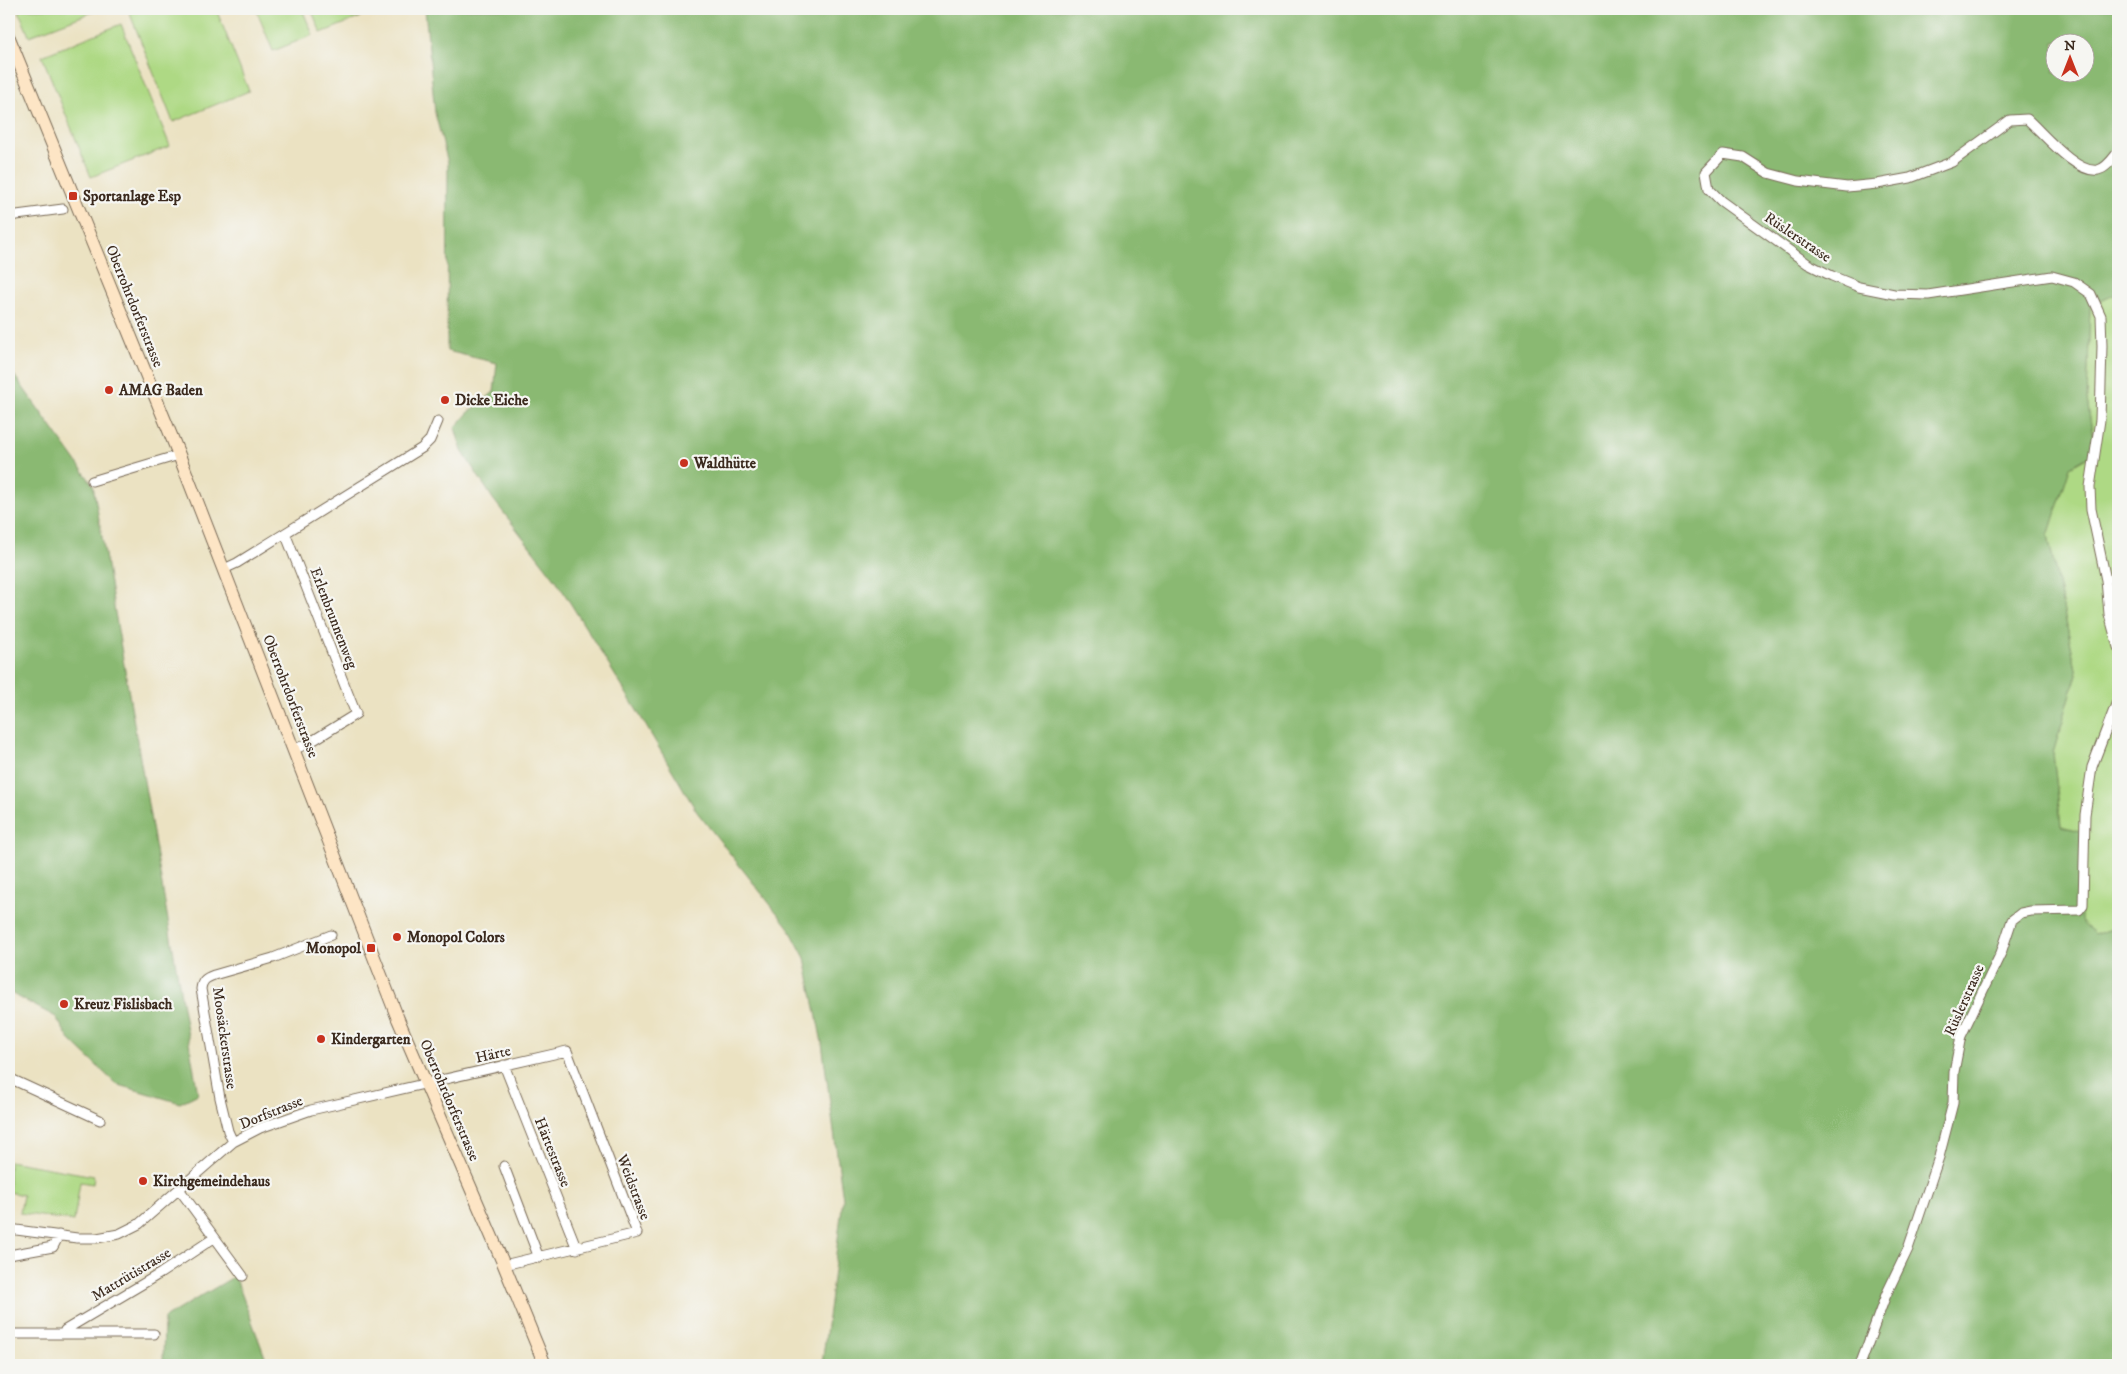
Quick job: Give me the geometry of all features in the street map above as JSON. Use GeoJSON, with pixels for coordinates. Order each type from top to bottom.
{"type":"FeatureCollection","features":[{"type":"Feature","properties":{"kind":"main road","name":"Oberrohrdorferstrasse"},"geometry":{"type":"LineString","coordinates":[[9,38],[179,455],[295,749],[398,1018],[545,1365]]}},
{"type":"Feature","properties":{"kind":"street","name":"Rüslerstrasse"},"geometry":{"type":"LineString","coordinates":[[2118,152],[2100,170],[2088,170],[2072,161],[2027,119],[2020,118],[2010,120],[1952,162],[1910,178],[1877,184],[1847,187],[1798,181],[1768,172],[1743,157],[1723,154],[1706,172],[1710,189],[1721,201],[1808,264],[1859,287],[1894,294],[1928,296],[2052,276],[2074,282],[2091,294],[2101,316],[2102,346],[2100,420],[2090,487],[2091,509],[2106,580],[2109,614],[2118,647]]}},
{"type":"Feature","properties":{"kind":"street"},"geometry":{"type":"LineString","coordinates":[[9,216],[63,209]]}},
{"type":"Feature","properties":{"kind":"street"},"geometry":{"type":"LineString","coordinates":[[224,569],[422,448],[430,440],[438,422]]}},
{"type":"Feature","properties":{"kind":"street"},"geometry":{"type":"LineString","coordinates":[[92,481],[179,455]]}},
{"type":"Feature","properties":{"kind":"street","name":"Erlenbrunnenweg"},"geometry":{"type":"LineString","coordinates":[[285,533],[356,714],[309,743],[295,749]]}},
{"type":"Feature","properties":{"kind":"street","name":"Rüslerstrasse"},"geometry":{"type":"LineString","coordinates":[[1860,1365],[1886,1296],[1908,1249],[1936,1166],[1953,1103],[1954,1072],[1961,1036],[2001,953],[2010,925],[2016,916],[2031,911],[2071,911],[2079,910],[2083,905],[2085,815],[2092,767],[2118,699]]}},
{"type":"Feature","properties":{"kind":"street","name":"Moosäckerstrasse"},"geometry":{"type":"LineString","coordinates":[[234,1142],[228,1131],[220,1098],[201,988],[202,983],[205,979],[214,975],[273,958],[331,935]]}},
{"type":"Feature","properties":{"kind":"street","name":"Härte"},"geometry":{"type":"LineString","coordinates":[[425,1084],[568,1051]]}},
{"type":"Feature","properties":{"kind":"street","name":"Weidstrasse"},"geometry":{"type":"LineString","coordinates":[[504,1265],[577,1249],[637,1233],[568,1051]]}},
{"type":"Feature","properties":{"kind":"street","name":"Härtestrasse"},"geometry":{"type":"LineString","coordinates":[[504,1065],[577,1249]]}},
{"type":"Feature","properties":{"kind":"street"},"geometry":{"type":"LineString","coordinates":[[9,1078],[100,1120]]}},
{"type":"Feature","properties":{"kind":"street","name":"Dorfstrasse"},"geometry":{"type":"LineString","coordinates":[[9,1229],[97,1238],[119,1234],[139,1224],[234,1142],[260,1128],[311,1110],[425,1084]]}},
{"type":"Feature","properties":{"kind":"street"},"geometry":{"type":"LineString","coordinates":[[504,1166],[539,1258]]}},
{"type":"Feature","properties":{"kind":"street"},"geometry":{"type":"LineString","coordinates":[[179,1189],[243,1276]]}},
{"type":"Feature","properties":{"kind":"street"},"geometry":{"type":"LineString","coordinates":[[9,1256],[52,1247],[59,1235]]}},
{"type":"Feature","properties":{"kind":"street","name":"Mattrütistrasse"},"geometry":{"type":"LineString","coordinates":[[64,1334],[64,1330],[162,1273],[214,1238]]}},
{"type":"Feature","properties":{"kind":"street"},"geometry":{"type":"LineString","coordinates":[[9,1334],[154,1334]]}},
{"type":"Feature","properties":{"kind":"green space"},"geometry":{"type":"Polygon","coordinates":[[[18,9],[97,9],[98,10],[29,36],[18,9]]]}},
{"type":"Feature","properties":{"kind":"green space"},"geometry":{"type":"Polygon","coordinates":[[[128,9],[216,9],[249,91],[173,122],[128,9]]]}},
{"type":"Feature","properties":{"kind":"green space"},"geometry":{"type":"Polygon","coordinates":[[[256,9],[302,9],[313,35],[273,51],[256,9]]]}},
{"type":"Feature","properties":{"kind":"green space"},"geometry":{"type":"Polygon","coordinates":[[[311,9],[358,9],[361,17],[321,33],[311,9]]]}},
{"type":"Feature","properties":{"kind":"green space"},"geometry":{"type":"Polygon","coordinates":[[[425,9],[2118,9],[2118,293],[2090,306],[2087,399],[2095,453],[2070,467],[2048,536],[2077,674],[2053,753],[2061,826],[2083,832],[2081,920],[2094,935],[2118,927],[2118,1365],[822,1365],[843,1199],[822,1043],[805,958],[789,928],[697,812],[556,580],[493,499],[462,451],[455,428],[468,413],[494,392],[497,363],[447,351],[448,163],[435,113],[425,9]]]}},
{"type":"Feature","properties":{"kind":"green space"},"geometry":{"type":"Polygon","coordinates":[[[121,24],[170,146],[91,177],[42,56],[121,24]]]}},
{"type":"Feature","properties":{"kind":"green space"},"geometry":{"type":"Polygon","coordinates":[[[2118,293],[2118,927],[2094,935],[2080,920],[2082,832],[2061,826],[2053,753],[2077,674],[2048,536],[2070,467],[2095,453],[2087,399],[2090,306],[2118,293]]]}},
{"type":"Feature","properties":{"kind":"green space"},"geometry":{"type":"Polygon","coordinates":[[[9,368],[93,485],[198,1094],[180,1103],[116,1084],[69,1039],[56,1017],[9,992],[9,368]]]}},
{"type":"Feature","properties":{"kind":"green space"},"geometry":{"type":"Polygon","coordinates":[[[9,1161],[94,1176],[93,1184],[80,1182],[74,1221],[20,1213],[23,1195],[9,1192],[9,1161]]]}},
{"type":"Feature","properties":{"kind":"green space"},"geometry":{"type":"Polygon","coordinates":[[[235,1276],[268,1365],[163,1365],[164,1318],[235,1276]]]}},
{"type":"Feature","properties":{"kind":"place","name":"Sportanlage Esp"},"geometry":{"type":"Point","coordinates":[73,196]}},
{"type":"Feature","properties":{"kind":"place","name":"AMAG Baden"},"geometry":{"type":"Point","coordinates":[109,390]}},
{"type":"Feature","properties":{"kind":"place","name":"Dicke Eiche"},"geometry":{"type":"Point","coordinates":[445,400]}},
{"type":"Feature","properties":{"kind":"place","name":"Waldhütte"},"geometry":{"type":"Point","coordinates":[684,463]}},
{"type":"Feature","properties":{"kind":"place","name":"Monopol Colors"},"geometry":{"type":"Point","coordinates":[397,937]}},
{"type":"Feature","properties":{"kind":"place","name":"Monopol"},"geometry":{"type":"Point","coordinates":[371,948]}},
{"type":"Feature","properties":{"kind":"place","name":"Kreuz Fislisbach"},"geometry":{"type":"Point","coordinates":[64,1004]}},
{"type":"Feature","properties":{"kind":"place","name":"Kindergarten"},"geometry":{"type":"Point","coordinates":[321,1039]}},
{"type":"Feature","properties":{"kind":"place","name":"Kirchgemeindehaus"},"geometry":{"type":"Point","coordinates":[143,1181]}}]}
